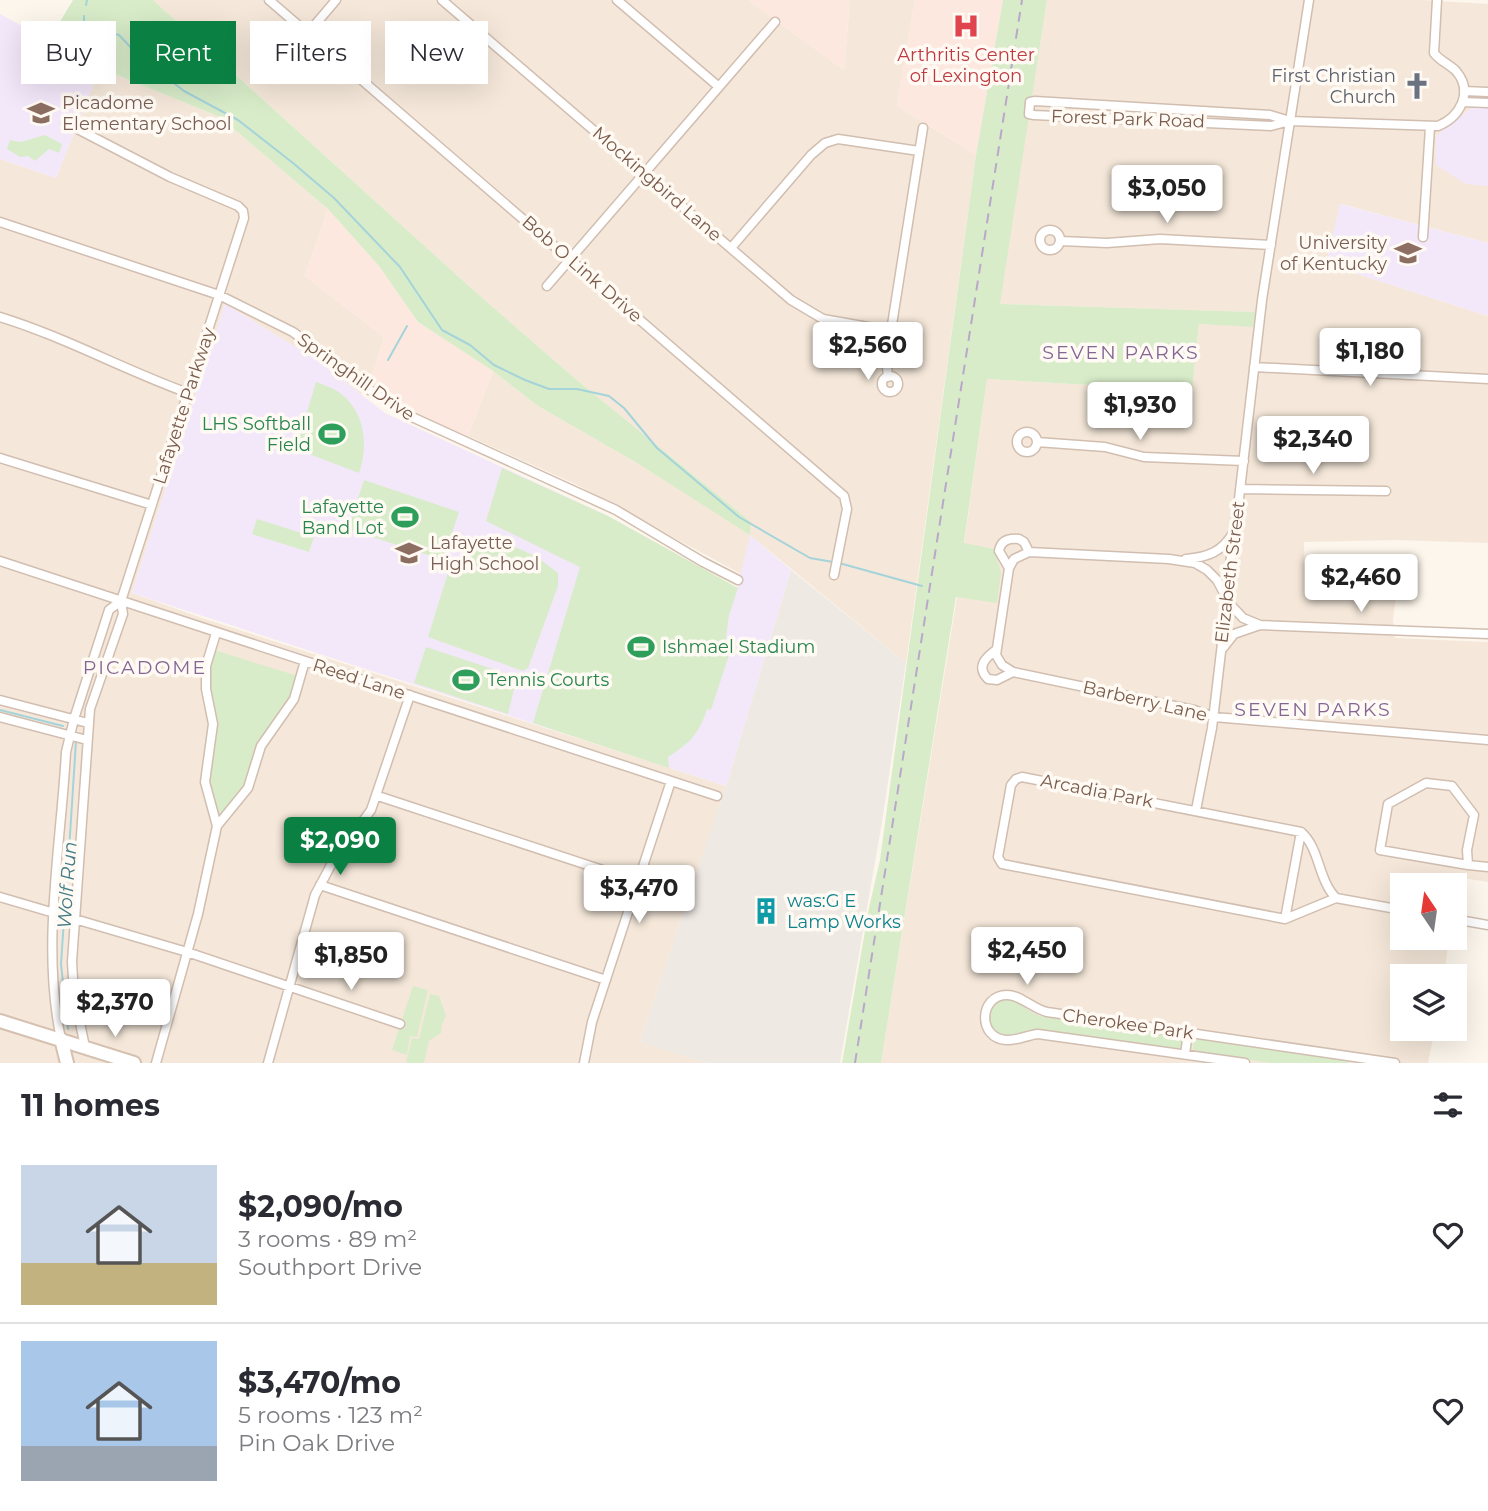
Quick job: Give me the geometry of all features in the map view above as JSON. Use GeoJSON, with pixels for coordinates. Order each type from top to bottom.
{"type":"FeatureCollection","features":[{"type":"Feature","properties":{"kind":"main road"},"geometry":{"type":"LineString","coordinates":[[0,1021],[134,1063]]}},
{"type":"Feature","properties":{"kind":"main road"},"geometry":{"type":"LineString","coordinates":[[61,1039],[67,1063]]}},
{"type":"Feature","properties":{"kind":"main road"},"geometry":{"type":"LineString","coordinates":[[73,1063],[76,1054],[85,1047]]}},
{"type":"Feature","properties":{"kind":"street","name":"Bob O Link Drive"},"geometry":{"type":"LineString","coordinates":[[269,0],[294,21]]}},
{"type":"Feature","properties":{"kind":"street"},"geometry":{"type":"LineString","coordinates":[[318,21],[336,0]]}},
{"type":"Feature","properties":{"kind":"street","name":"Mockingbird Lane"},"geometry":{"type":"LineString","coordinates":[[442,0],[791,300],[816,316],[891,331]]}},
{"type":"Feature","properties":{"kind":"street"},"geometry":{"type":"LineString","coordinates":[[617,0],[719,87]]}},
{"type":"Feature","properties":{"kind":"street","name":"Elizabeth Street"},"geometry":{"type":"LineString","coordinates":[[1196,810],[1214,717],[1262,300],[1309,0]]}},
{"type":"Feature","properties":{"kind":"street"},"geometry":{"type":"LineString","coordinates":[[1423,236],[1430,127],[1452,119],[1463,102],[1464,91],[1458,74],[1434,53],[1437,0]]}},
{"type":"Feature","properties":{"kind":"street"},"geometry":{"type":"LineString","coordinates":[[547,286],[775,22]]}},
{"type":"Feature","properties":{"kind":"street","name":"Bob O Link Drive"},"geometry":{"type":"LineString","coordinates":[[367,84],[844,496],[847,509],[836,567]]}},
{"type":"Feature","properties":{"kind":"street"},"geometry":{"type":"LineString","coordinates":[[1464,91],[1488,92]]}},
{"type":"Feature","properties":{"kind":"street","name":"Forest Park Road"},"geometry":{"type":"LineString","coordinates":[[1290,121],[1271,126],[1034,116],[1029,114],[1028,110],[1030,102],[1035,101],[1270,115],[1290,121],[1430,127]]}},
{"type":"Feature","properties":{"kind":"street"},"geometry":{"type":"LineString","coordinates":[[1463,102],[1488,103]]}},
{"type":"Feature","properties":{"kind":"street"},"geometry":{"type":"LineString","coordinates":[[1153,120],[1154,109]]}},
{"type":"Feature","properties":{"kind":"street","name":"Lafayette Parkway"},"geometry":{"type":"LineString","coordinates":[[66,123],[170,177],[238,206],[243,211],[242,228],[121,601],[123,614],[97,688],[88,723],[72,917],[73,978],[85,1047]]}},
{"type":"Feature","properties":{"kind":"street"},"geometry":{"type":"LineString","coordinates":[[888,377],[891,331],[923,128]]}},
{"type":"Feature","properties":{"kind":"street"},"geometry":{"type":"LineString","coordinates":[[731,248],[811,155],[825,143],[844,139],[919,151]]}},
{"type":"Feature","properties":{"kind":"street","name":"Springhill Drive"},"geometry":{"type":"LineString","coordinates":[[0,222],[219,295],[293,332],[371,391],[412,417],[616,510],[738,580]]}},
{"type":"Feature","properties":{"kind":"street"},"geometry":{"type":"LineString","coordinates":[[1061,241],[1107,243],[1160,239],[1271,245]]}},
{"type":"Feature","properties":{"kind":"street"},"geometry":{"type":"LineString","coordinates":[[0,317],[31,327],[188,393]]}},
{"type":"Feature","properties":{"kind":"street"},"geometry":{"type":"LineString","coordinates":[[1254,367],[1488,379]]}},
{"type":"Feature","properties":{"kind":"street"},"geometry":{"type":"LineString","coordinates":[[1037,442],[1105,447],[1144,457],[1244,461]]}},
{"type":"Feature","properties":{"kind":"street"},"geometry":{"type":"LineString","coordinates":[[0,458],[152,505]]}},
{"type":"Feature","properties":{"kind":"street"},"geometry":{"type":"LineString","coordinates":[[1240,489],[1386,491]]}},
{"type":"Feature","properties":{"kind":"street"},"geometry":{"type":"LineString","coordinates":[[1169,559],[1202,557],[1215,553],[1226,545],[1236,529]]}},
{"type":"Feature","properties":{"kind":"street"},"geometry":{"type":"LineString","coordinates":[[1009,568],[1000,557],[999,551],[1005,540],[1019,538],[1029,552]]}},
{"type":"Feature","properties":{"kind":"street"},"geometry":{"type":"LineString","coordinates":[[1013,672],[1000,663],[996,650],[1009,568],[1014,559],[1029,552],[1169,559],[1195,563],[1217,580],[1226,598],[1243,618],[1260,625],[1488,634]]}},
{"type":"Feature","properties":{"kind":"street","name":"Reed Lane"},"geometry":{"type":"LineString","coordinates":[[0,561],[718,796]]}},
{"type":"Feature","properties":{"kind":"street","name":"Lafayette Parkway"},"geometry":{"type":"LineString","coordinates":[[61,1039],[52,987],[66,752],[109,610],[121,601]]}},
{"type":"Feature","properties":{"kind":"street"},"geometry":{"type":"LineString","coordinates":[[1219,657],[1234,634],[1260,625]]}},
{"type":"Feature","properties":{"kind":"street"},"geometry":{"type":"LineString","coordinates":[[216,633],[206,666],[206,690],[213,724],[205,782],[217,826]]}},
{"type":"Feature","properties":{"kind":"street","name":"Barberry Lane"},"geometry":{"type":"LineString","coordinates":[[996,650],[984,659],[981,666],[988,680],[997,680],[1013,672],[1194,710],[1214,717],[1488,740]]}},
{"type":"Feature","properties":{"kind":"street"},"geometry":{"type":"LineString","coordinates":[[156,1063],[201,901],[217,826],[248,788],[261,746],[294,699],[305,661]]}},
{"type":"Feature","properties":{"kind":"street"},"geometry":{"type":"LineString","coordinates":[[268,1063],[310,907],[331,864],[366,819],[378,796],[410,695]]}},
{"type":"Feature","properties":{"kind":"street"},"geometry":{"type":"LineString","coordinates":[[0,700],[88,723]]}},
{"type":"Feature","properties":{"kind":"street"},"geometry":{"type":"LineString","coordinates":[[0,716],[87,740]]}},
{"type":"Feature","properties":{"kind":"street","name":"Arcadia Park"},"geometry":{"type":"LineString","coordinates":[[1285,919],[1005,865],[998,859],[1011,785],[1018,778],[1301,832]]}},
{"type":"Feature","properties":{"kind":"street"},"geometry":{"type":"LineString","coordinates":[[584,1063],[606,979],[671,781]]}},
{"type":"Feature","properties":{"kind":"street"},"geometry":{"type":"LineString","coordinates":[[1468,864],[1467,850],[1474,815],[1452,786],[1426,783],[1388,804],[1380,850],[1468,864],[1488,867]]}},
{"type":"Feature","properties":{"kind":"street"},"geometry":{"type":"LineString","coordinates":[[378,796],[639,882]]}},
{"type":"Feature","properties":{"kind":"street"},"geometry":{"type":"LineString","coordinates":[[1301,832],[1310,844],[1328,887],[1336,898]]}},
{"type":"Feature","properties":{"kind":"street"},"geometry":{"type":"LineString","coordinates":[[1285,919],[1301,832]]}},
{"type":"Feature","properties":{"kind":"street"},"geometry":{"type":"LineString","coordinates":[[320,886],[606,979]]}},
{"type":"Feature","properties":{"kind":"street"},"geometry":{"type":"LineString","coordinates":[[0,897],[187,952],[400,1024]]}},
{"type":"Feature","properties":{"kind":"street"},"geometry":{"type":"LineString","coordinates":[[1285,919],[1336,898],[1390,908]]}},
{"type":"Feature","properties":{"kind":"street"},"geometry":{"type":"LineString","coordinates":[[1467,921],[1488,925]]}},
{"type":"Feature","properties":{"kind":"street","name":"Cherokee Park"},"geometry":{"type":"LineString","coordinates":[[1245,1063],[1038,1034],[1005,1040],[988,1031],[984,1014],[987,1006],[995,999],[1006,995],[1016,997],[1037,1010],[1355,1060],[1395,1063]]}},
{"type":"Feature","properties":{"kind":"street"},"geometry":{"type":"LineString","coordinates":[[1185,1054],[1188,1033]]}},
{"type":"Feature","properties":{"kind":"shaded area"},"geometry":{"type":"Polygon","coordinates":[[[153,0],[748,0],[844,70],[850,0],[915,0],[897,106],[976,155],[906,663],[751,536],[741,574],[573,483],[468,436],[493,371],[538,406],[637,463],[750,534],[751,522],[572,376],[236,75],[236,21],[176,21],[153,0]]]}},
{"type":"Feature","properties":{"kind":"shaded area"},"geometry":{"type":"Polygon","coordinates":[[[748,0],[850,0],[844,70],[748,0]]]}},
{"type":"Feature","properties":{"kind":"shaded area"},"geometry":{"type":"Polygon","coordinates":[[[915,0],[1003,0],[976,155],[897,106],[915,0]]]}},
{"type":"Feature","properties":{"kind":"shaded area"},"geometry":{"type":"Polygon","coordinates":[[[1047,0],[1423,0],[1488,4],[1488,243],[1341,204],[1326,264],[1488,316],[1488,543],[1397,540],[1304,542],[1305,575],[1398,578],[1393,620],[1395,638],[1488,642],[1488,882],[1467,879],[1467,873],[1390,873],[1390,950],[1447,950],[1446,964],[1390,964],[1390,1041],[1433,1041],[1428,1063],[881,1063],[957,597],[987,379],[1192,391],[1199,324],[1253,326],[1254,312],[999,304],[1047,0]]]}},
{"type":"Feature","properties":{"kind":"shaded area","name":"Picadome Elementary School"},"geometry":{"type":"Polygon","coordinates":[[[0,14],[21,25],[21,84],[94,84],[56,178],[0,159],[0,14]]]}},
{"type":"Feature","properties":{"kind":"shaded area"},"geometry":{"type":"Polygon","coordinates":[[[116,75],[130,80],[130,84],[139,84],[220,117],[328,209],[305,276],[384,337],[370,383],[361,394],[317,360],[225,304],[132,593],[205,619],[726,786],[640,1042],[707,1063],[0,1063],[0,159],[56,178],[94,84],[116,84],[116,75]]]}},
{"type":"Feature","properties":{"kind":"shaded area"},"geometry":{"type":"Polygon","coordinates":[[[1474,106],[1488,107],[1488,186],[1466,184],[1436,165],[1436,136],[1474,106]]]}},
{"type":"Feature","properties":{"kind":"shaded area","name":"University of Kentucky"},"geometry":{"type":"Polygon","coordinates":[[[1340,204],[1488,243],[1488,316],[1326,264],[1340,204]]]}},
{"type":"Feature","properties":{"kind":"shaded area"},"geometry":{"type":"Polygon","coordinates":[[[328,209],[379,266],[418,322],[493,371],[468,436],[427,420],[370,383],[384,337],[305,276],[328,209]]]}},
{"type":"Feature","properties":{"kind":"shaded area","name":"Lafayette High School"},"geometry":{"type":"Polygon","coordinates":[[[225,304],[317,360],[385,413],[608,516],[737,588],[750,535],[791,570],[726,786],[132,593],[225,304]]]}},
{"type":"Feature","properties":{"kind":"shaded area"},"geometry":{"type":"Polygon","coordinates":[[[791,570],[906,663],[882,822],[840,1063],[707,1063],[640,1042],[726,786],[791,570]]]}},
{"type":"Feature","properties":{"kind":"green space"},"geometry":{"type":"Polygon","coordinates":[[[73,0],[153,0],[176,21],[130,21],[130,80],[116,75],[116,21],[60,21],[73,0]]]}},
{"type":"Feature","properties":{"kind":"green space"},"geometry":{"type":"Polygon","coordinates":[[[1003,0],[1047,0],[1000,304],[1255,312],[1253,327],[1199,324],[1192,391],[987,379],[964,543],[994,549],[1001,573],[997,603],[956,597],[881,1063],[842,1063],[880,860],[976,155],[1003,0]]]}},
{"type":"Feature","properties":{"kind":"green space"},"geometry":{"type":"Polygon","coordinates":[[[236,75],[572,376],[751,522],[750,535],[637,463],[538,406],[493,371],[418,322],[379,266],[328,209],[220,117],[139,84],[236,84],[236,75]]]}},
{"type":"Feature","properties":{"kind":"green space"},"geometry":{"type":"Polygon","coordinates":[[[45,135],[62,144],[59,153],[49,149],[35,161],[28,156],[20,157],[7,149],[10,140],[21,142],[45,135]]]}},
{"type":"Feature","properties":{"kind":"green space","name":"LHS Softball Field"},"geometry":{"type":"Polygon","coordinates":[[[316,382],[335,390],[354,407],[359,417],[364,451],[359,473],[296,449],[316,382]]]}},
{"type":"Feature","properties":{"kind":"green space","name":"Ishmael Stadium"},"geometry":{"type":"Polygon","coordinates":[[[502,468],[608,516],[738,588],[729,615],[724,653],[729,655],[711,710],[707,709],[693,737],[668,757],[669,768],[533,723],[580,567],[486,521],[502,468]]]}},
{"type":"Feature","properties":{"kind":"green space","name":"Lafayette Band Lot"},"geometry":{"type":"Polygon","coordinates":[[[364,480],[459,512],[443,560],[348,529],[364,480]]]}},
{"type":"Feature","properties":{"kind":"green space"},"geometry":{"type":"Polygon","coordinates":[[[257,519],[314,537],[309,552],[252,534],[257,519]]]}},
{"type":"Feature","properties":{"kind":"green space"},"geometry":{"type":"Polygon","coordinates":[[[491,536],[537,557],[558,573],[558,586],[528,668],[523,671],[428,637],[451,563],[491,536]]]}},
{"type":"Feature","properties":{"kind":"green space","name":"Tennis Courts"},"geometry":{"type":"Polygon","coordinates":[[[426,647],[517,677],[508,714],[414,683],[426,647]]]}},
{"type":"Feature","properties":{"kind":"green space"},"geometry":{"type":"Polygon","coordinates":[[[211,649],[301,677],[299,688],[265,739],[250,783],[218,819],[217,807],[211,799],[208,787],[213,735],[206,683],[211,649]]]}},
{"type":"Feature","properties":{"kind":"green space"},"geometry":{"type":"Polygon","coordinates":[[[413,986],[428,990],[417,1037],[410,1036],[407,1055],[392,1050],[413,986]]]}},
{"type":"Feature","properties":{"kind":"green space"},"geometry":{"type":"Polygon","coordinates":[[[430,994],[439,996],[446,1016],[441,1033],[429,1041],[424,1063],[406,1063],[412,1038],[419,1039],[430,994]]]}},
{"type":"Feature","properties":{"kind":"green space"},"geometry":{"type":"Polygon","coordinates":[[[1004,999],[1014,1001],[1040,1016],[1176,1034],[1181,1036],[1183,1044],[1178,1050],[1174,1050],[1035,1030],[1010,1037],[991,1028],[987,1019],[991,1007],[1004,999]]]}},
{"type":"Feature","properties":{"kind":"green space"},"geometry":{"type":"Polygon","coordinates":[[[1201,1037],[1347,1060],[1349,1063],[1270,1063],[1198,1052],[1193,1049],[1193,1039],[1201,1037]]]}},
{"type":"Feature","properties":{"kind":"waterway"},"geometry":{"type":"LineString","coordinates":[[86,5],[87,0]]}},
{"type":"Feature","properties":{"kind":"waterway"},"geometry":{"type":"LineString","coordinates":[[84,16],[84,26],[119,35],[137,54],[184,91],[238,120],[334,198],[400,267],[442,330],[470,345],[494,365],[525,380],[549,389],[577,389],[609,396],[624,408],[657,448],[739,517],[810,558],[833,562]]}},
{"type":"Feature","properties":{"kind":"waterway"},"geometry":{"type":"LineString","coordinates":[[388,360],[407,326]]}},
{"type":"Feature","properties":{"kind":"waterway"},"geometry":{"type":"LineString","coordinates":[[839,563],[922,586]]}},
{"type":"Feature","properties":{"kind":"waterway","name":"Wolf Run"},"geometry":{"type":"LineString","coordinates":[[0,710],[63,726]]}},
{"type":"Feature","properties":{"kind":"waterway","name":"Wolf Run"},"geometry":{"type":"LineString","coordinates":[[65,913],[76,741]]}},
{"type":"Feature","properties":{"kind":"waterway","name":"Wolf Run"},"geometry":{"type":"LineString","coordinates":[[64,919],[61,964],[68,1029]]}},
{"type":"Feature","properties":{"kind":"railway"},"geometry":{"type":"LineString","coordinates":[[855,1063],[1022,0]]}},
{"type":"Feature","properties":{"kind":"place","name":"Arthritis Center of Lexington"},"geometry":{"type":"Point","coordinates":[966,26]}},
{"type":"Feature","properties":{"kind":"place","name":"First Christian Church"},"geometry":{"type":"Point","coordinates":[1417,86]}},
{"type":"Feature","properties":{"kind":"place","name":"Picadome Elementary School"},"geometry":{"type":"Point","coordinates":[41,113]}},
{"type":"Feature","properties":{"kind":"place","name":"University of Kentucky"},"geometry":{"type":"Point","coordinates":[1408,253]}},
{"type":"Feature","properties":{"kind":"place","name":"LHS Softball Field"},"geometry":{"type":"Point","coordinates":[332,434]}},
{"type":"Feature","properties":{"kind":"place","name":"Lafayette Band Lot"},"geometry":{"type":"Point","coordinates":[405,517]}},
{"type":"Feature","properties":{"kind":"place","name":"Lafayette High School"},"geometry":{"type":"Point","coordinates":[409,553]}},
{"type":"Feature","properties":{"kind":"place","name":"Ishmael Stadium"},"geometry":{"type":"Point","coordinates":[641,647]}},
{"type":"Feature","properties":{"kind":"place","name":"Tennis Courts"},"geometry":{"type":"Point","coordinates":[466,680]}},
{"type":"Feature","properties":{"kind":"place","name":"was:G E Lamp Works"},"geometry":{"type":"Point","coordinates":[766,911]}},
{"type":"Feature","properties":{"kind":"district","name":"SEVEN PARKS"},"geometry":{"type":"Point","coordinates":[1121,352]}},
{"type":"Feature","properties":{"kind":"district","name":"PICADOME"},"geometry":{"type":"Point","coordinates":[145,667]}},
{"type":"Feature","properties":{"kind":"district","name":"SEVEN PARKS"},"geometry":{"type":"Point","coordinates":[1313,709]}}]}
